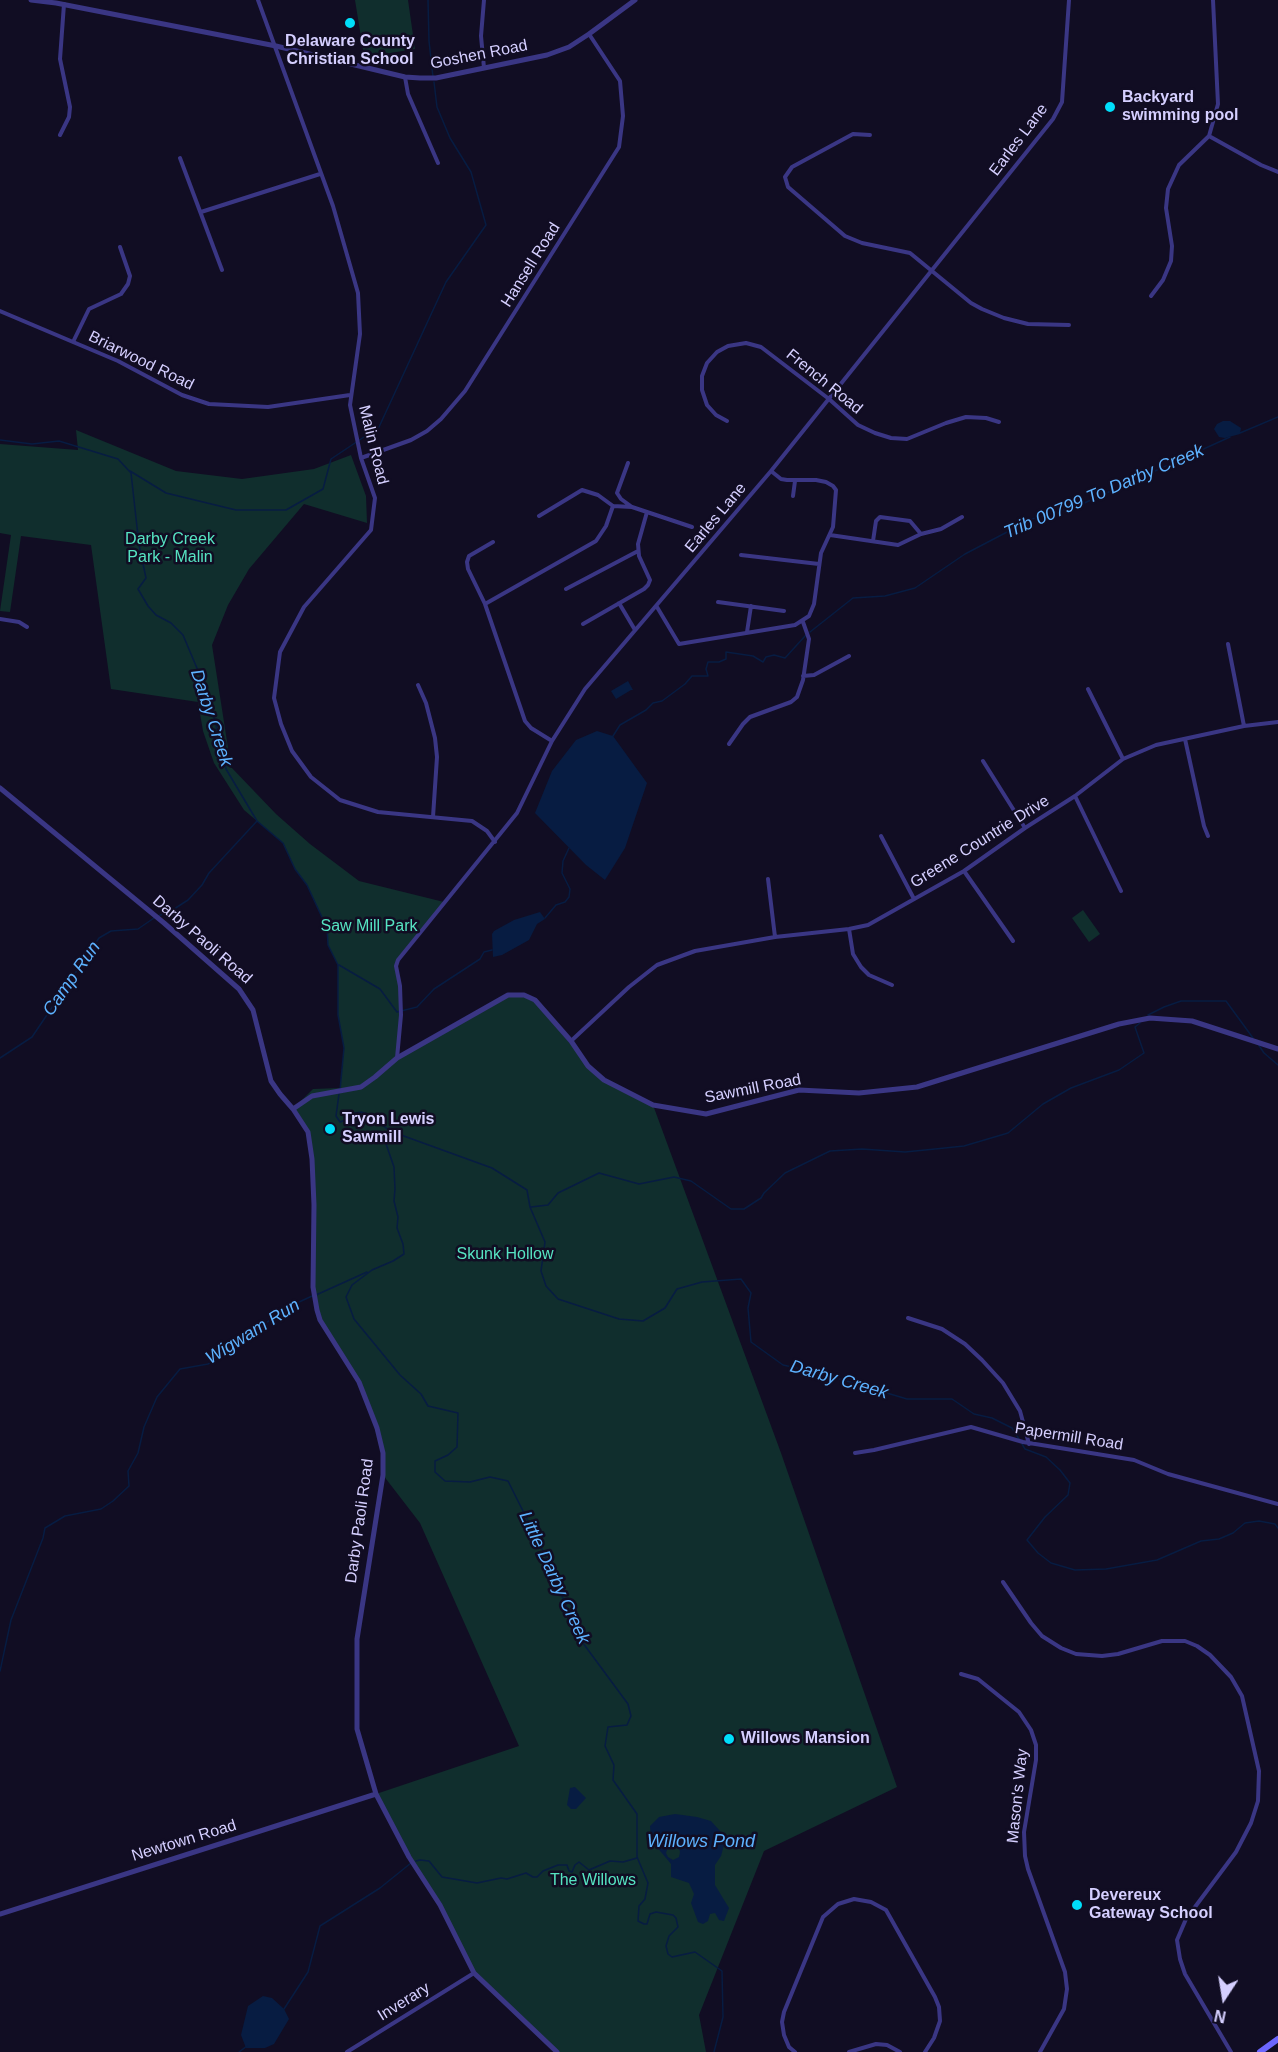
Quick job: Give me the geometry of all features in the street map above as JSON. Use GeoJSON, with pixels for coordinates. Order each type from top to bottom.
{"type":"FeatureCollection","features":[{"type":"Feature","properties":{"kind":"main road"},"geometry":{"type":"LineString","coordinates":[[1260,2052],[1278,2039]]}},
{"type":"Feature","properties":{"kind":"street","name":"Goshen Road"},"geometry":{"type":"LineString","coordinates":[[31,0],[56,1],[276,46],[405,77],[434,78],[547,55],[589,34],[635,0]]}},
{"type":"Feature","properties":{"kind":"street","name":"Malin Road"},"geometry":{"type":"LineString","coordinates":[[258,0],[333,206],[358,293],[360,334],[350,395],[352,417],[361,458],[375,498],[371,530],[304,607],[280,652],[274,698],[280,724],[292,751],[311,777],[340,800],[378,813],[464,819],[478,823],[495,842]]}},
{"type":"Feature","properties":{"kind":"street"},"geometry":{"type":"LineString","coordinates":[[484,0],[481,36],[484,68]]}},
{"type":"Feature","properties":{"kind":"street","name":"Earles Lane"},"geometry":{"type":"LineString","coordinates":[[397,1058],[401,1015],[401,996],[396,966],[398,960],[516,813],[552,741],[585,689],[771,471],[1036,141],[1062,102],[1069,0]]}},
{"type":"Feature","properties":{"kind":"street"},"geometry":{"type":"LineString","coordinates":[[1151,296],[1164,280],[1171,261],[1172,246],[1166,208],[1168,189],[1179,165],[1209,136],[1218,104],[1213,0]]}},
{"type":"Feature","properties":{"kind":"street"},"geometry":{"type":"LineString","coordinates":[[60,135],[69,117],[70,107],[60,59],[64,4]]}},
{"type":"Feature","properties":{"kind":"street","name":"Hansell Road"},"geometry":{"type":"LineString","coordinates":[[361,458],[411,440],[427,430],[465,391],[619,147],[623,116],[620,81],[589,34]]}},
{"type":"Feature","properties":{"kind":"street"},"geometry":{"type":"LineString","coordinates":[[405,77],[408,94],[438,164]]}},
{"type":"Feature","properties":{"kind":"street"},"geometry":{"type":"LineString","coordinates":[[870,135],[853,134],[792,167],[785,177],[788,188],[845,236],[861,243],[910,253],[972,303],[992,314],[1028,324],[1069,325]]}},
{"type":"Feature","properties":{"kind":"street"},"geometry":{"type":"LineString","coordinates":[[1209,136],[1278,172]]}},
{"type":"Feature","properties":{"kind":"street"},"geometry":{"type":"LineString","coordinates":[[180,158],[222,270]]}},
{"type":"Feature","properties":{"kind":"street"},"geometry":{"type":"LineString","coordinates":[[201,212],[320,174]]}},
{"type":"Feature","properties":{"kind":"street"},"geometry":{"type":"LineString","coordinates":[[73,342],[90,309],[121,294],[128,284],[130,276],[120,248]]}},
{"type":"Feature","properties":{"kind":"street","name":"Briarwood Road"},"geometry":{"type":"LineString","coordinates":[[0,310],[118,361],[182,395],[209,404],[268,407],[350,395]]}},
{"type":"Feature","properties":{"kind":"street","name":"French Road"},"geometry":{"type":"LineString","coordinates":[[727,421],[716,415],[707,405],[701,383],[707,363],[717,352],[728,345],[747,343],[761,347],[829,399],[858,425],[875,434],[907,439],[966,417],[986,418],[999,422]]}},
{"type":"Feature","properties":{"kind":"street"},"geometry":{"type":"LineString","coordinates":[[628,463],[617,493],[632,507]]}},
{"type":"Feature","properties":{"kind":"street"},"geometry":{"type":"LineString","coordinates":[[657,607],[679,644],[795,625],[803,622],[809,616],[814,604],[821,553],[834,521],[835,488],[821,481],[781,479],[771,471]]}},
{"type":"Feature","properties":{"kind":"street"},"geometry":{"type":"LineString","coordinates":[[793,496],[795,481]]}},
{"type":"Feature","properties":{"kind":"street"},"geometry":{"type":"LineString","coordinates":[[539,516],[582,490],[598,495],[613,506],[632,507],[692,527]]}},
{"type":"Feature","properties":{"kind":"street"},"geometry":{"type":"LineString","coordinates":[[485,604],[596,541],[606,526],[613,506]]}},
{"type":"Feature","properties":{"kind":"street"},"geometry":{"type":"LineString","coordinates":[[583,624],[644,589],[650,580],[638,551],[639,537],[647,512]]}},
{"type":"Feature","properties":{"kind":"street"},"geometry":{"type":"LineString","coordinates":[[873,541],[876,522],[880,517],[910,520],[921,534]]}},
{"type":"Feature","properties":{"kind":"street"},"geometry":{"type":"LineString","coordinates":[[830,535],[903,544],[962,517]]}},
{"type":"Feature","properties":{"kind":"street"},"geometry":{"type":"LineString","coordinates":[[493,542],[469,556],[468,569],[485,604],[525,721],[531,728],[552,741]]}},
{"type":"Feature","properties":{"kind":"street"},"geometry":{"type":"LineString","coordinates":[[566,589],[638,551]]}},
{"type":"Feature","properties":{"kind":"street"},"geometry":{"type":"LineString","coordinates":[[741,555],[819,564]]}},
{"type":"Feature","properties":{"kind":"street"},"geometry":{"type":"LineString","coordinates":[[718,602],[784,610]]}},
{"type":"Feature","properties":{"kind":"street"},"geometry":{"type":"LineString","coordinates":[[620,603],[635,630]]}},
{"type":"Feature","properties":{"kind":"street"},"geometry":{"type":"LineString","coordinates":[[747,632],[751,606]]}},
{"type":"Feature","properties":{"kind":"street"},"geometry":{"type":"LineString","coordinates":[[0,619],[19,622],[27,627]]}},
{"type":"Feature","properties":{"kind":"street"},"geometry":{"type":"LineString","coordinates":[[729,744],[742,724],[750,717],[794,700],[800,693],[809,639],[803,622]]}},
{"type":"Feature","properties":{"kind":"street"},"geometry":{"type":"LineString","coordinates":[[1228,644],[1244,726]]}},
{"type":"Feature","properties":{"kind":"street"},"geometry":{"type":"LineString","coordinates":[[804,676],[814,675],[849,656]]}},
{"type":"Feature","properties":{"kind":"street"},"geometry":{"type":"LineString","coordinates":[[418,685],[426,703],[435,738],[437,757],[433,817]]}},
{"type":"Feature","properties":{"kind":"street"},"geometry":{"type":"LineString","coordinates":[[1088,689],[1123,759]]}},
{"type":"Feature","properties":{"kind":"street","name":"Greene Countrie Drive"},"geometry":{"type":"LineString","coordinates":[[570,1041],[628,987],[657,965],[695,951],[776,937],[868,925],[964,871],[1075,796],[1123,759],[1156,745],[1244,726],[1278,722]]}},
{"type":"Feature","properties":{"kind":"street"},"geometry":{"type":"LineString","coordinates":[[1185,739],[1208,836]]}},
{"type":"Feature","properties":{"kind":"street"},"geometry":{"type":"LineString","coordinates":[[983,761],[1025,828]]}},
{"type":"Feature","properties":{"kind":"street","name":"Darby Paoli Road"},"geometry":{"type":"LineString","coordinates":[[0,788],[239,989],[253,1010],[271,1081],[308,1132],[311,1143],[314,1204],[313,1287],[316,1310],[359,1382],[383,1453],[383,1475],[357,1639],[357,1729],[376,1794],[409,1857],[440,1905],[474,1973],[557,2052]]}},
{"type":"Feature","properties":{"kind":"street"},"geometry":{"type":"LineString","coordinates":[[1075,796],[1121,891]]}},
{"type":"Feature","properties":{"kind":"street"},"geometry":{"type":"LineString","coordinates":[[881,836],[914,898]]}},
{"type":"Feature","properties":{"kind":"street"},"geometry":{"type":"LineString","coordinates":[[964,871],[1013,941]]}},
{"type":"Feature","properties":{"kind":"street"},"geometry":{"type":"LineString","coordinates":[[768,879],[776,937]]}},
{"type":"Feature","properties":{"kind":"street"},"geometry":{"type":"LineString","coordinates":[[849,929],[853,954],[861,967],[869,975],[892,984]]}},
{"type":"Feature","properties":{"kind":"street","name":"Sawmill Road"},"geometry":{"type":"LineString","coordinates":[[293,1109],[306,1099],[321,1094],[361,1087],[397,1058],[508,995],[524,995],[535,1000],[588,1066],[604,1080],[653,1105],[706,1114],[799,1090],[859,1094],[917,1087],[1119,1024],[1150,1018],[1192,1021],[1278,1050]]}},
{"type":"Feature","properties":{"kind":"street"},"geometry":{"type":"LineString","coordinates":[[908,1318],[942,1329],[965,1344],[982,1360],[1004,1383],[1020,1411],[1029,1444]]}},
{"type":"Feature","properties":{"kind":"street","name":"Papermill Road"},"geometry":{"type":"LineString","coordinates":[[855,1453],[971,1427],[1029,1444],[1134,1460],[1168,1474],[1278,1504]]}},
{"type":"Feature","properties":{"kind":"street"},"geometry":{"type":"LineString","coordinates":[[1004,1582],[1036,1630],[1061,1648],[1082,1655],[1102,1656],[1118,1654],[1162,1641],[1185,1641],[1210,1655],[1231,1677],[1242,1696],[1259,1771],[1258,1801],[1251,1823],[1236,1852],[1186,1919],[1178,1940],[1180,1959],[1185,1974],[1231,2052]]}},
{"type":"Feature","properties":{"kind":"street","name":"Mason's Way"},"geometry":{"type":"LineString","coordinates":[[961,1674],[978,1679],[1019,1712],[1030,1727],[1036,1745],[1036,1766],[1024,1832],[1025,1856],[1065,1972],[1067,1989],[1064,2009],[1040,2052]]}},
{"type":"Feature","properties":{"kind":"street","name":"Newtown Road"},"geometry":{"type":"LineString","coordinates":[[0,1914],[376,1794]]}},
{"type":"Feature","properties":{"kind":"street"},"geometry":{"type":"LineString","coordinates":[[795,2052],[789,2047],[784,2035],[782,2022],[784,2012],[824,1917],[838,1904],[854,1899],[871,1902],[886,1910],[935,1997],[939,2007],[940,2021],[934,2038],[925,2052]]}},
{"type":"Feature","properties":{"kind":"street","name":"Inverary"},"geometry":{"type":"LineString","coordinates":[[347,2052],[474,1973]]}},
{"type":"Feature","properties":{"kind":"street"},"geometry":{"type":"LineString","coordinates":[[849,2052],[876,2044],[887,2045],[900,2052]]}},
{"type":"Feature","properties":{"kind":"green space"},"geometry":{"type":"Polygon","coordinates":[[[355,0],[408,0],[415,49],[364,56],[355,0]]]}},
{"type":"Feature","properties":{"kind":"green space"},"geometry":{"type":"Polygon","coordinates":[[[76,430],[176,471],[242,479],[314,469],[351,455],[366,496],[367,523],[304,504],[249,569],[228,605],[212,645],[231,767],[276,814],[310,844],[359,881],[444,902],[402,953],[396,966],[401,996],[397,1057],[508,995],[524,995],[535,1000],[588,1066],[604,1080],[653,1105],[781,1453],[897,1787],[764,1851],[699,2015],[706,2052],[557,2052],[474,1973],[440,1905],[409,1857],[376,1794],[519,1746],[420,1523],[383,1475],[383,1453],[359,1382],[320,1320],[313,1287],[314,1205],[308,1132],[293,1109],[313,1089],[340,1088],[344,1048],[338,1015],[338,965],[328,945],[327,928],[307,885],[295,869],[283,843],[244,810],[214,763],[203,731],[198,702],[111,689],[91,545],[21,536],[10,612],[0,611],[11,535],[0,533],[0,444],[78,450],[76,430]]]}},
{"type":"Feature","properties":{"kind":"green space"},"geometry":{"type":"Polygon","coordinates":[[[1083,910],[1100,934],[1089,942],[1072,918],[1083,910]]]}},
{"type":"Feature","properties":{"kind":"water"},"geometry":{"type":"Polygon","coordinates":[[[1223,421],[1230,421],[1241,428],[1240,434],[1225,438],[1219,437],[1214,429],[1223,421]]]}},
{"type":"Feature","properties":{"kind":"water"},"geometry":{"type":"Polygon","coordinates":[[[628,681],[633,690],[616,699],[611,691],[628,681]]]}},
{"type":"Feature","properties":{"kind":"water"},"geometry":{"type":"Polygon","coordinates":[[[597,731],[613,736],[647,783],[625,848],[605,880],[586,865],[535,813],[552,771],[576,740],[597,731]]]}},
{"type":"Feature","properties":{"kind":"water"},"geometry":{"type":"Polygon","coordinates":[[[540,912],[545,919],[537,924],[529,940],[502,955],[493,957],[492,934],[494,931],[514,920],[540,912]]]}},
{"type":"Feature","properties":{"kind":"water"},"geometry":{"type":"Polygon","coordinates":[[[575,1787],[586,1798],[576,1809],[571,1809],[567,1805],[570,1788],[575,1787]]]}},
{"type":"Feature","properties":{"kind":"water","name":"Willows Pond"},"geometry":{"type":"Polygon","coordinates":[[[675,1814],[697,1817],[711,1821],[721,1832],[724,1845],[715,1865],[715,1885],[729,1908],[724,1921],[719,1920],[715,1913],[710,1914],[708,1921],[703,1924],[698,1922],[691,1903],[694,1894],[689,1883],[671,1877],[671,1864],[651,1840],[650,1826],[659,1817],[675,1814]],[[673,1845],[668,1847],[666,1853],[668,1857],[673,1860],[679,1857],[679,1848],[673,1845]]]}},
{"type":"Feature","properties":{"kind":"water"},"geometry":{"type":"Polygon","coordinates":[[[263,1996],[272,1998],[284,2009],[289,2019],[274,2044],[265,2048],[246,2048],[241,2035],[248,2006],[263,1996]]]}},
{"type":"Feature","properties":{"kind":"waterway"},"geometry":{"type":"LineString","coordinates":[[428,0],[433,77]]}},
{"type":"Feature","properties":{"kind":"waterway"},"geometry":{"type":"LineString","coordinates":[[130,471],[166,493],[236,510],[286,510],[323,489],[331,459],[379,427],[446,282],[486,225],[471,172],[450,138],[437,107],[434,82]]}},
{"type":"Feature","properties":{"kind":"waterway","name":"Trib 00799 To Darby Creek"},"geometry":{"type":"LineString","coordinates":[[1240,433],[1278,417]]}},
{"type":"Feature","properties":{"kind":"waterway","name":"Trib 00799 To Darby Creek"},"geometry":{"type":"LineString","coordinates":[[810,632],[853,598],[885,596],[915,588],[965,554],[1032,519],[1080,505],[1230,437]]}},
{"type":"Feature","properties":{"kind":"waterway","name":"Darby Creek"},"geometry":{"type":"LineString","coordinates":[[0,440],[32,444],[59,441],[118,459],[131,473],[139,545],[146,578],[138,589],[156,615],[171,623],[183,635],[215,721],[226,769],[257,821],[283,843],[295,869],[307,885],[327,928],[328,945],[338,965],[338,1015],[344,1048],[340,1090]]}},
{"type":"Feature","properties":{"kind":"waterway","name":"Trib 00799 To Darby Creek"},"geometry":{"type":"LineString","coordinates":[[613,736],[620,725],[646,710],[653,703],[662,701],[692,676],[708,676],[706,669],[708,662],[719,662],[726,659],[726,652],[753,656],[763,662],[766,657],[774,655],[785,658],[806,635]]}},
{"type":"Feature","properties":{"kind":"waterway","name":"Camp Run"},"geometry":{"type":"LineString","coordinates":[[158,916],[188,900],[202,885],[209,873],[257,821]]}},
{"type":"Feature","properties":{"kind":"waterway","name":"Trib 00799 To Darby Creek"},"geometry":{"type":"LineString","coordinates":[[545,918],[556,905],[565,902],[569,897],[570,889],[562,873],[563,861],[569,848]]}},
{"type":"Feature","properties":{"kind":"waterway","name":"Camp Run"},"geometry":{"type":"LineString","coordinates":[[0,1058],[32,1037],[99,938],[111,931],[138,929],[154,918]]}},
{"type":"Feature","properties":{"kind":"waterway","name":"Trib 00799 To Darby Creek"},"geometry":{"type":"LineString","coordinates":[[339,965],[380,989],[397,1012],[417,1007],[434,989],[480,959],[484,952],[492,950]]}},
{"type":"Feature","properties":{"kind":"waterway"},"geometry":{"type":"LineString","coordinates":[[1148,1015],[1181,1001],[1226,1001],[1253,1038]]}},
{"type":"Feature","properties":{"kind":"waterway"},"geometry":{"type":"LineString","coordinates":[[531,1207],[548,1205],[558,1193],[599,1173],[639,1184],[674,1177],[691,1181],[731,1209],[744,1209],[761,1198],[785,1173],[830,1151],[862,1149],[905,1152],[935,1149],[964,1146],[1008,1133],[1043,1104],[1071,1088],[1119,1070],[1144,1053],[1135,1027],[1140,1023]]}},
{"type":"Feature","properties":{"kind":"waterway"},"geometry":{"type":"LineString","coordinates":[[1258,1044],[1264,1053],[1278,1065]]}},
{"type":"Feature","properties":{"kind":"waterway","name":"Darby Creek"},"geometry":{"type":"LineString","coordinates":[[339,1094],[336,1116],[340,1122],[350,1114],[361,1112],[368,1114],[390,1131],[492,1168],[527,1190],[530,1207],[545,1242],[541,1271],[546,1286],[558,1299],[619,1319],[643,1321],[665,1308],[677,1289],[702,1282],[741,1279],[751,1293],[748,1308],[751,1342],[783,1365],[823,1374],[907,1399],[952,1399],[974,1414],[992,1418],[1012,1428],[1019,1439]]}},
{"type":"Feature","properties":{"kind":"waterway","name":"Little Darby Creek"},"geometry":{"type":"LineString","coordinates":[[389,1132],[384,1138],[394,1167],[397,1228],[404,1254],[372,1270],[352,1285],[346,1297],[354,1319],[400,1375],[421,1394],[428,1406],[458,1413],[457,1447],[448,1455],[435,1461],[435,1472],[445,1481],[470,1482],[490,1477],[508,1481],[543,1551],[580,1639],[628,1704],[631,1716],[627,1725],[608,1727],[605,1746],[614,1765],[613,1780],[637,1814],[637,1857],[648,1883],[645,1899],[639,1906],[638,1921],[647,1924],[650,1914],[656,1912],[673,1915],[678,1927],[669,1936],[666,1946],[668,1954],[672,1957],[695,1952],[722,1971],[723,2017],[714,2052]]}},
{"type":"Feature","properties":{"kind":"waterway","name":"Wigwam Run"},"geometry":{"type":"LineString","coordinates":[[316,1295],[367,1272]]}},
{"type":"Feature","properties":{"kind":"waterway","name":"Wigwam Run"},"geometry":{"type":"LineString","coordinates":[[0,1671],[11,1620],[45,1528],[65,1516],[101,1509],[129,1486],[128,1471],[138,1453],[144,1427],[157,1397],[180,1369],[208,1364],[229,1352],[261,1326],[312,1296]]}},
{"type":"Feature","properties":{"kind":"waterway","name":"Darby Creek"},"geometry":{"type":"LineString","coordinates":[[1022,1444],[1025,1449],[1046,1457],[1070,1483],[1068,1495],[1045,1517],[1027,1540],[1051,1563],[1075,1570],[1106,1569],[1157,1560],[1201,1541],[1219,1539],[1233,1533],[1245,1523],[1259,1521],[1275,1524],[1278,1528]]}},
{"type":"Feature","properties":{"kind":"waterway"},"geometry":{"type":"LineString","coordinates":[[416,1861],[429,1861],[442,1877],[477,1883],[507,1879],[526,1873],[537,1877],[543,1871],[558,1865],[567,1865],[569,1871],[572,1872],[579,1862],[589,1870],[610,1861],[623,1862],[637,1858]]}},
{"type":"Feature","properties":{"kind":"waterway"},"geometry":{"type":"LineString","coordinates":[[284,2009],[308,1972],[320,1926],[380,1888],[411,1863]]}},
{"type":"Feature","properties":{"kind":"waterway"},"geometry":{"type":"LineString","coordinates":[[239,2052],[247,2046]]}},
{"type":"Feature","properties":{"kind":"place","name":"Delaware County Christian School"},"geometry":{"type":"Point","coordinates":[350,23]}},
{"type":"Feature","properties":{"kind":"place","name":"Backyard swimming pool"},"geometry":{"type":"Point","coordinates":[1110,107]}},
{"type":"Feature","properties":{"kind":"place","name":"Tryon Lewis Sawmill"},"geometry":{"type":"Point","coordinates":[330,1129]}},
{"type":"Feature","properties":{"kind":"place","name":"Willows Mansion"},"geometry":{"type":"Point","coordinates":[729,1739]}},
{"type":"Feature","properties":{"kind":"place","name":"Devereux Gateway School"},"geometry":{"type":"Point","coordinates":[1077,1905]}},
{"type":"Feature","properties":{"kind":"park label","name":"Darby Creek Park - Malin"},"geometry":{"type":"Point","coordinates":[170,549]}},
{"type":"Feature","properties":{"kind":"park label","name":"Saw Mill Park"},"geometry":{"type":"Point","coordinates":[369,927]}},
{"type":"Feature","properties":{"kind":"park label","name":"Skunk Hollow"},"geometry":{"type":"Point","coordinates":[505,1255]}},
{"type":"Feature","properties":{"kind":"park label","name":"The Willows"},"geometry":{"type":"Point","coordinates":[593,1881]}}]}
